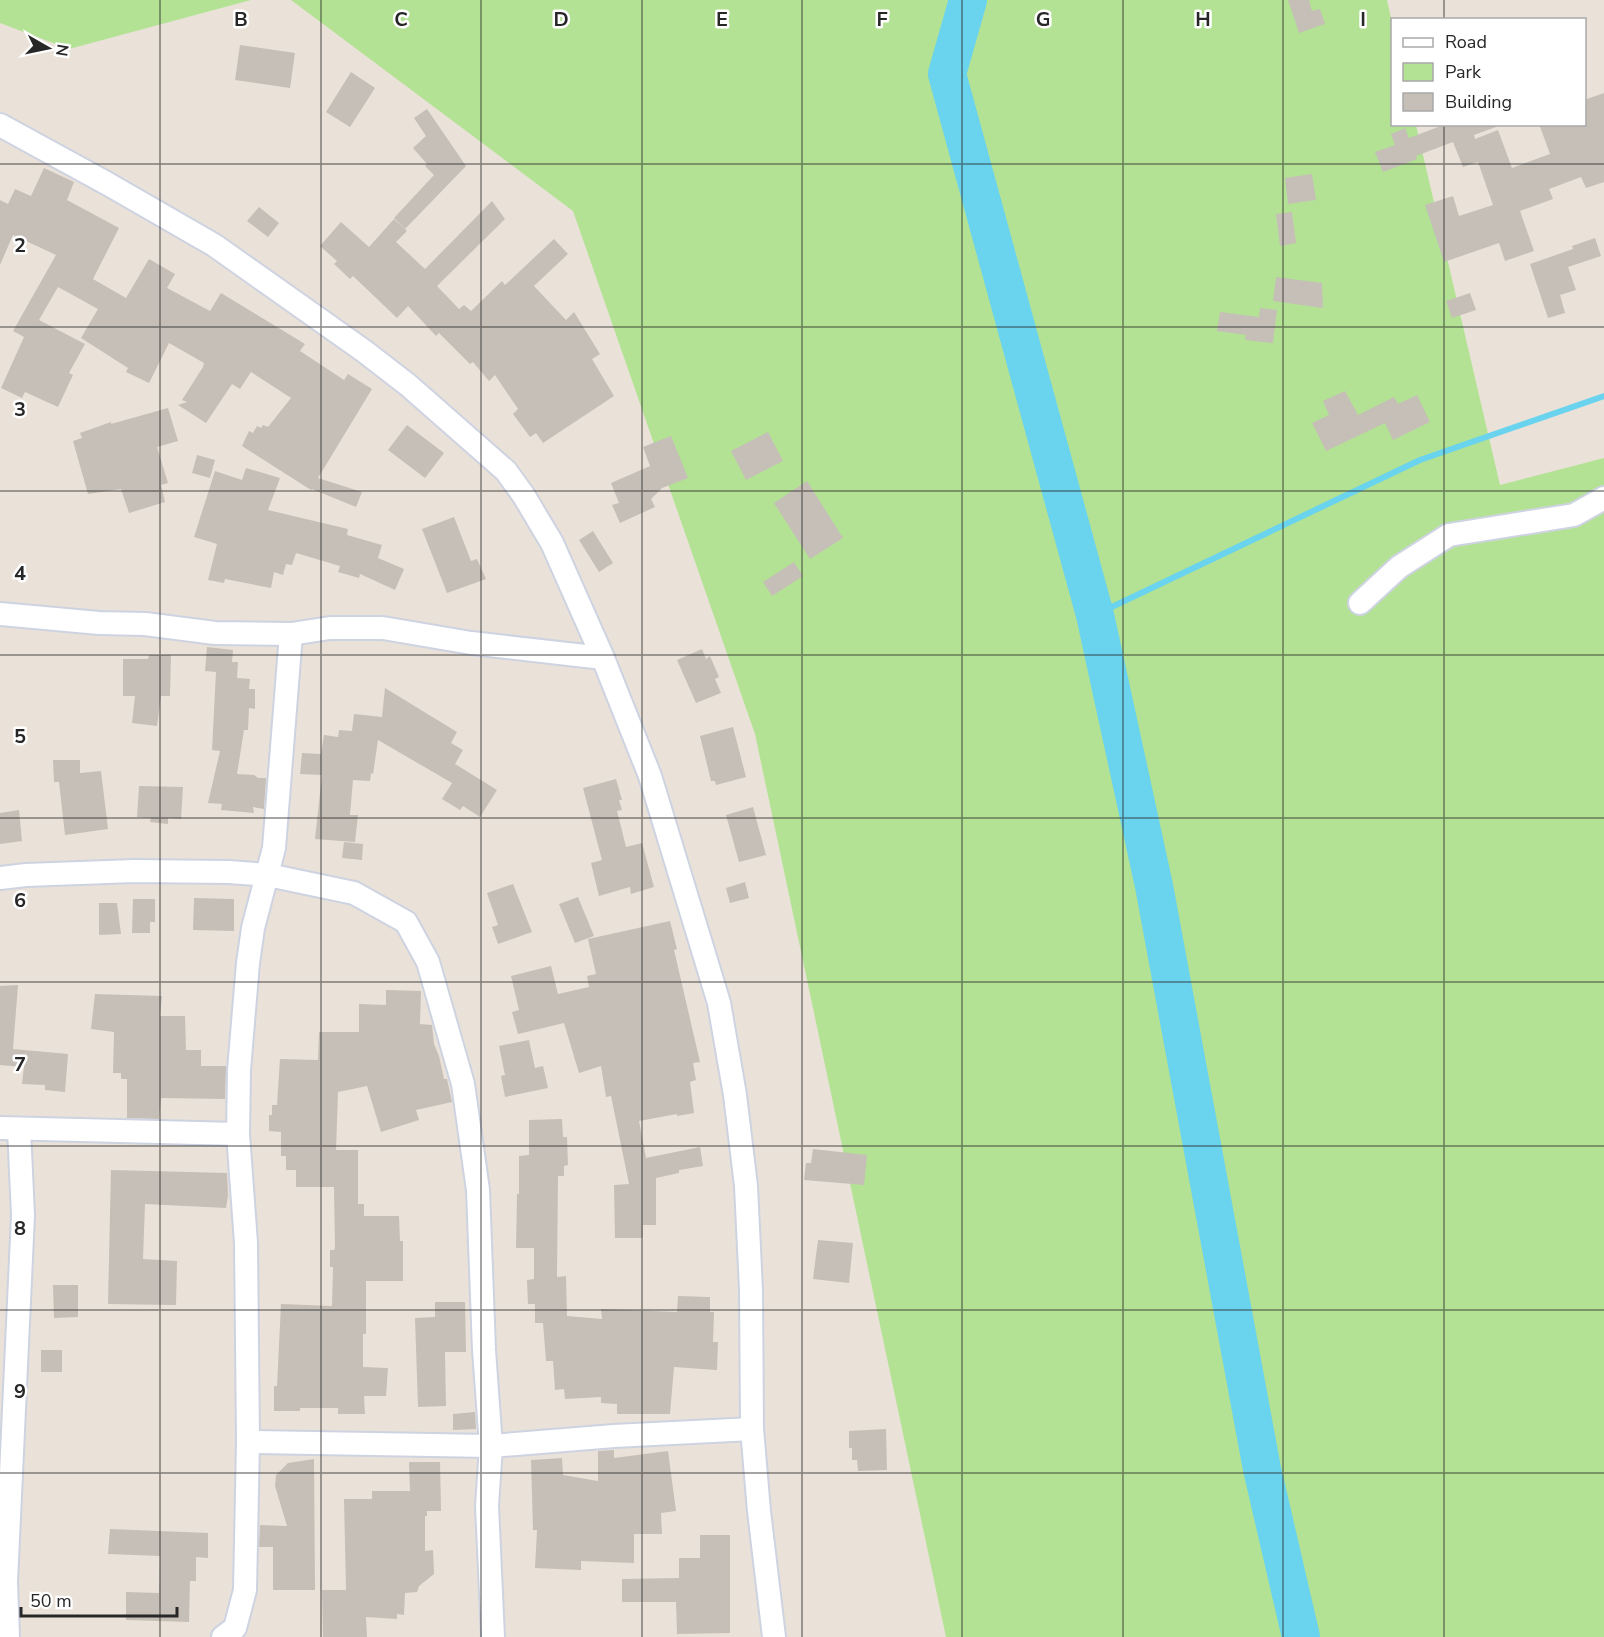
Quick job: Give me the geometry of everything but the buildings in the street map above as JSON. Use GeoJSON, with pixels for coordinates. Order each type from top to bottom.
{"type":"FeatureCollection","features":[{"type":"Feature","properties":{"kind":"street"},"geometry":{"type":"LineString","coordinates":[[0,125],[214,245],[408,385],[506,471],[536,514],[552,543],[603,658],[650,776],[719,1003],[735,1095],[746,1186],[751,1290],[752,1430],[774,1637]]}},
{"type":"Feature","properties":{"kind":"street"},"geometry":{"type":"LineString","coordinates":[[1360,603],[1399,567],[1449,535],[1574,515],[1604,498]]}},
{"type":"Feature","properties":{"kind":"street"},"geometry":{"type":"LineString","coordinates":[[0,614],[99,623],[145,624],[215,633],[291,634],[330,628],[383,628],[471,643],[603,658]]}},
{"type":"Feature","properties":{"kind":"street"},"geometry":{"type":"LineString","coordinates":[[223,1637],[234,1628],[245,1590],[248,1442],[246,1243],[238,1134],[240,1070],[253,928],[274,848],[291,634]]}},
{"type":"Feature","properties":{"kind":"street"},"geometry":{"type":"LineString","coordinates":[[0,878],[134,871],[229,872],[268,875],[354,893],[406,922],[428,962],[463,1084],[470,1125],[478,1190],[483,1350],[491,1446],[487,1506],[494,1637]]}},
{"type":"Feature","properties":{"kind":"street"},"geometry":{"type":"LineString","coordinates":[[8,1637],[7,1571],[23,1215],[10,1129],[238,1134]]}},
{"type":"Feature","properties":{"kind":"street"},"geometry":{"type":"LineString","coordinates":[[248,1442],[491,1446],[614,1436],[752,1430]]}},
{"type":"Feature","properties":{"kind":"green space"},"geometry":{"type":"Polygon","coordinates":[[[0,0],[251,0],[69,49],[0,23],[0,0]]]}},
{"type":"Feature","properties":{"kind":"green space"},"geometry":{"type":"Polygon","coordinates":[[[291,0],[1387,0],[1391,18],[1391,126],[1416,126],[1500,485],[1604,458],[1604,1637],[946,1637],[755,734],[573,211],[291,0]]]}},
{"type":"Feature","properties":{"kind":"waterway"},"geometry":{"type":"LineString","coordinates":[[968,0],[947,74],[1095,615],[1154,886],[1262,1469],[1301,1637]]}},
{"type":"Feature","properties":{"kind":"waterway"},"geometry":{"type":"LineString","coordinates":[[1095,615],[1420,460],[1604,396]]}}]}
